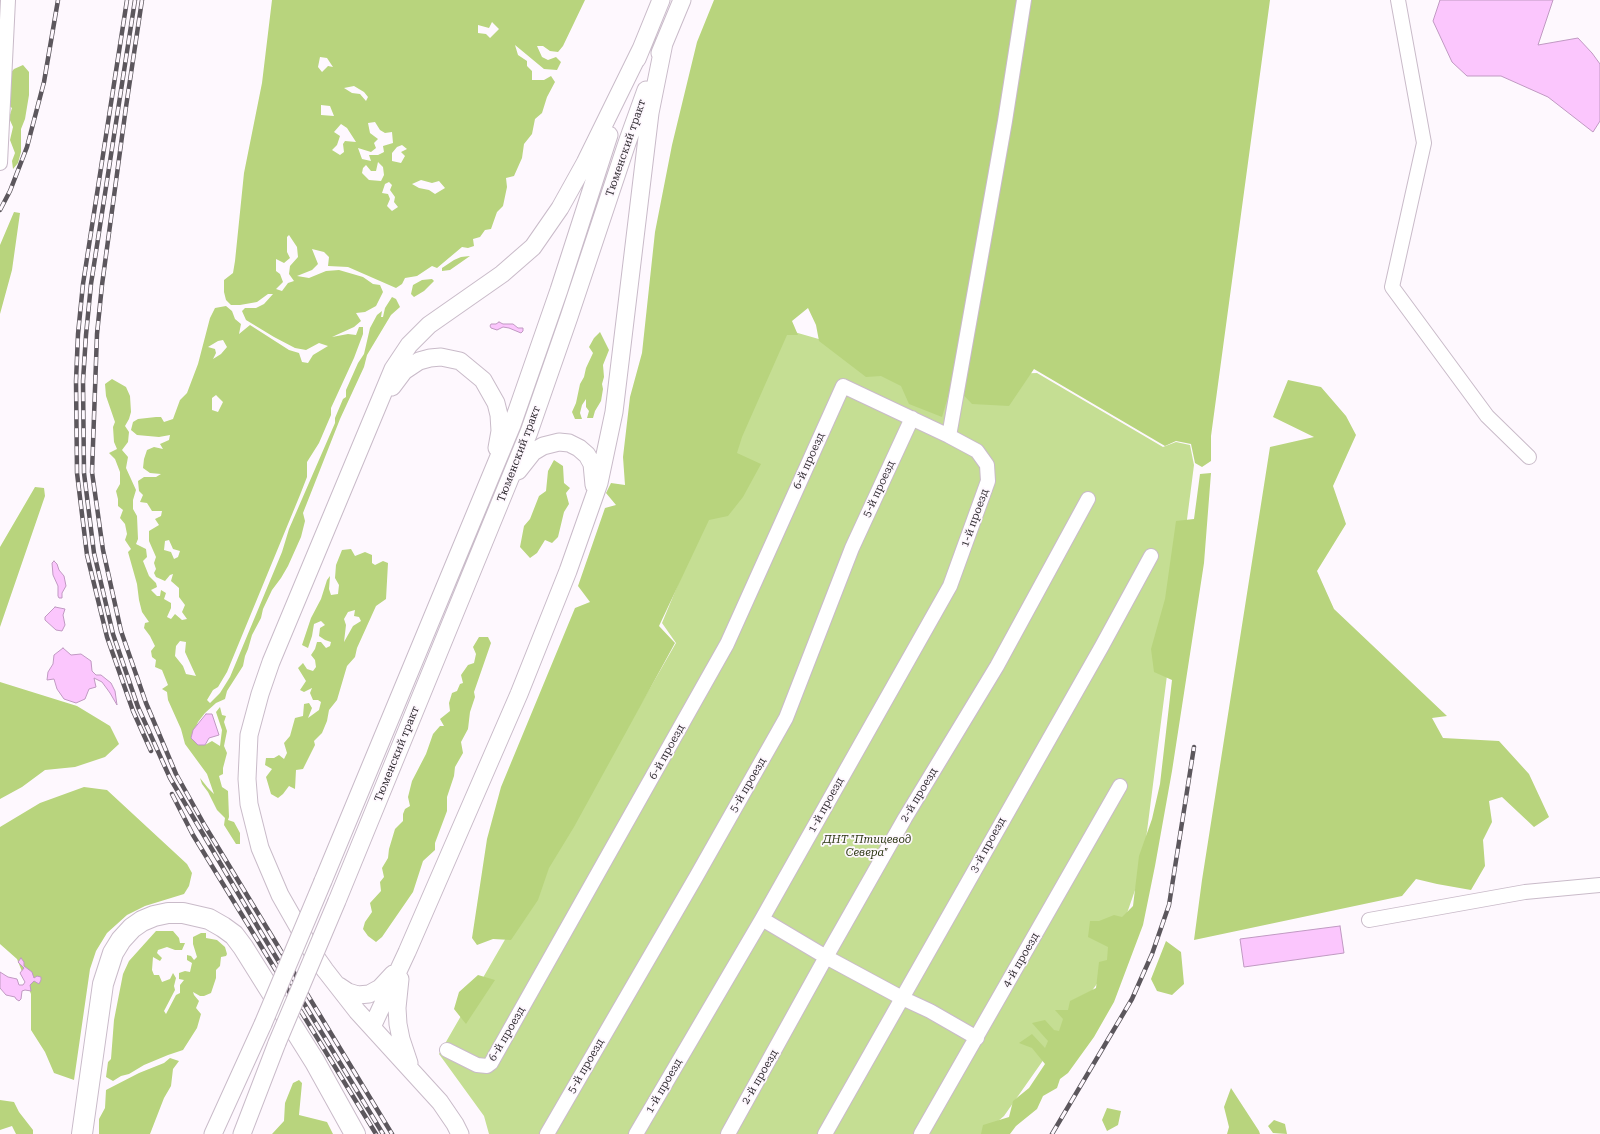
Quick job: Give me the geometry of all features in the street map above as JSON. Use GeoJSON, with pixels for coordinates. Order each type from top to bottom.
{"type":"FeatureCollection","features":[{"type":"Feature","properties":{"kind":"highway"},"geometry":{"type":"LineString","coordinates":[[82,1134],[103,984],[112,954],[121,940],[132,928],[142,922],[154,916],[168,913],[183,913],[196,915],[209,920],[223,927],[234,935],[315,1062],[355,1134]]}},
{"type":"Feature","properties":{"kind":"main road","name":"Тюменский тракт"},"geometry":{"type":"LineString","coordinates":[[213,1134],[263,1024],[512,426],[539,350],[602,157],[641,49],[661,0]]}},
{"type":"Feature","properties":{"kind":"main road","name":"Тюменский тракт"},"geometry":{"type":"LineString","coordinates":[[242,1134],[278,1043],[338,901],[507,488],[570,317],[628,140],[664,43],[682,0]]}},
{"type":"Feature","properties":{"kind":"main road"},"geometry":{"type":"LineString","coordinates":[[372,1027],[407,952],[520,694],[546,628],[599,483],[614,412],[650,113],[664,43]]}},
{"type":"Feature","properties":{"kind":"main road"},"geometry":{"type":"LineString","coordinates":[[460,1134],[440,1102],[372,1027],[334,982],[313,953],[280,895],[260,848],[250,804],[247,779],[250,736],[254,714],[271,662],[393,369],[418,335],[429,325],[514,264],[532,247],[560,208],[585,163],[641,49]]}},
{"type":"Feature","properties":{"kind":"main road"},"geometry":{"type":"LineString","coordinates":[[373,418],[396,380],[404,371],[419,361],[442,357],[460,361],[483,380],[496,403],[499,415],[500,431],[489,481]]}},
{"type":"Feature","properties":{"kind":"main road"},"geometry":{"type":"LineString","coordinates":[[507,488],[533,452],[552,443],[569,443],[579,448],[587,455],[592,464],[594,488],[589,513]]}},
{"type":"Feature","properties":{"kind":"main road"},"geometry":{"type":"LineString","coordinates":[[334,982],[348,992],[358,995],[369,994],[380,988],[391,977],[407,952]]}},
{"type":"Feature","properties":{"kind":"main road"},"geometry":{"type":"LineString","coordinates":[[407,952],[400,978],[397,1008],[401,1039],[413,1072]]}},
{"type":"Feature","properties":{"kind":"street"},"geometry":{"type":"LineString","coordinates":[[0,163],[8,0]]}},
{"type":"Feature","properties":{"kind":"street"},"geometry":{"type":"LineString","coordinates":[[912,418],[949,436],[1005,121],[1024,0]]}},
{"type":"Feature","properties":{"kind":"street"},"geometry":{"type":"LineString","coordinates":[[1398,0],[1424,143],[1392,287],[1487,416],[1529,457]]}},
{"type":"Feature","properties":{"kind":"street","name":"6-й проезд"},"geometry":{"type":"LineString","coordinates":[[447,1050],[477,1065],[487,1066],[491,1063],[726,644],[843,386],[912,418]]}},
{"type":"Feature","properties":{"kind":"street","name":"5-й проезд"},"geometry":{"type":"LineString","coordinates":[[547,1134],[786,718],[852,548],[912,418]]}},
{"type":"Feature","properties":{"kind":"street","name":"1-й проезд"},"geometry":{"type":"LineString","coordinates":[[636,1134],[762,918],[950,586],[988,482],[987,465],[977,451],[949,436]]}},
{"type":"Feature","properties":{"kind":"street","name":"2-й проезд"},"geometry":{"type":"LineString","coordinates":[[728,1134],[905,818],[997,666],[1088,499]]}},
{"type":"Feature","properties":{"kind":"street","name":"3-й проезд"},"geometry":{"type":"LineString","coordinates":[[825,1134],[1151,556]]}},
{"type":"Feature","properties":{"kind":"street","name":"4-й проезд"},"geometry":{"type":"LineString","coordinates":[[921,1134],[1120,786]]}},
{"type":"Feature","properties":{"kind":"street"},"geometry":{"type":"LineString","coordinates":[[1370,920],[1525,892],[1600,885]]}},
{"type":"Feature","properties":{"kind":"street"},"geometry":{"type":"LineString","coordinates":[[762,918],[826,957],[902,998],[930,1011],[977,1038]]}},
{"type":"Feature","properties":{"kind":"green space"},"geometry":{"type":"Polygon","coordinates":[[[272,0],[585,0],[563,46],[558,52],[550,51],[543,46],[537,46],[542,57],[548,60],[556,57],[561,62],[557,70],[544,69],[515,45],[518,55],[527,61],[527,66],[532,71],[532,80],[544,80],[551,76],[555,82],[547,97],[542,113],[535,119],[532,134],[524,144],[522,158],[514,176],[506,178],[507,187],[503,206],[497,212],[491,229],[485,230],[480,237],[473,239],[474,246],[468,248],[462,247],[437,268],[432,266],[417,276],[405,278],[402,284],[396,288],[348,267],[328,266],[329,257],[324,252],[312,249],[318,264],[312,270],[297,276],[309,278],[326,271],[339,270],[363,277],[373,284],[380,285],[383,292],[376,306],[365,312],[356,313],[361,321],[354,327],[332,337],[348,334],[356,335],[359,327],[363,327],[363,334],[354,358],[331,408],[331,415],[319,443],[307,462],[307,477],[300,495],[227,672],[218,687],[213,690],[207,700],[210,703],[220,693],[230,677],[282,552],[289,529],[335,423],[335,418],[343,399],[346,397],[346,390],[358,363],[364,354],[370,328],[377,315],[382,311],[381,317],[383,317],[385,308],[392,297],[396,299],[400,307],[391,315],[367,355],[364,367],[340,419],[303,513],[305,521],[301,537],[288,566],[272,590],[263,609],[261,618],[252,635],[243,666],[227,691],[225,699],[216,703],[205,713],[198,722],[191,738],[198,745],[205,745],[212,741],[220,746],[222,730],[216,712],[220,707],[222,715],[226,716],[224,722],[227,731],[224,746],[227,753],[223,774],[219,776],[222,787],[228,791],[228,820],[234,822],[240,833],[240,844],[236,844],[224,825],[225,818],[217,810],[202,784],[200,778],[214,794],[207,774],[185,744],[181,729],[168,700],[167,692],[162,689],[168,685],[162,670],[155,667],[156,660],[152,657],[151,651],[155,646],[144,628],[145,623],[149,622],[142,612],[137,584],[128,552],[131,549],[125,540],[127,534],[125,524],[120,518],[123,510],[118,506],[116,491],[120,484],[120,472],[115,459],[109,453],[117,449],[114,442],[113,427],[115,422],[106,396],[105,384],[112,379],[126,387],[130,396],[131,412],[125,426],[129,432],[128,442],[122,450],[128,457],[126,468],[136,490],[133,500],[133,509],[137,516],[138,539],[136,544],[146,549],[147,557],[143,561],[149,576],[156,583],[157,587],[151,590],[157,596],[160,596],[161,590],[166,593],[164,599],[171,603],[171,608],[167,617],[171,619],[175,614],[182,620],[187,619],[182,612],[185,605],[179,597],[179,588],[171,581],[173,574],[170,575],[165,581],[156,577],[154,573],[156,569],[154,563],[156,557],[149,541],[149,531],[159,525],[155,519],[161,516],[162,511],[152,511],[147,503],[140,502],[143,495],[139,491],[138,481],[144,477],[156,477],[161,474],[150,473],[143,468],[144,459],[147,450],[154,447],[163,449],[160,444],[169,440],[170,435],[159,437],[137,435],[131,430],[133,422],[138,419],[156,417],[161,417],[164,422],[173,419],[180,400],[187,393],[198,364],[210,318],[215,308],[226,306],[232,311],[235,319],[241,324],[239,334],[250,325],[289,350],[299,353],[302,362],[308,363],[313,355],[328,346],[319,343],[306,350],[295,348],[246,320],[242,311],[245,308],[256,308],[264,304],[273,294],[268,294],[257,302],[240,305],[231,305],[226,300],[224,280],[233,273],[244,173],[262,83],[272,0]],[[492,22],[489,28],[478,25],[478,33],[486,34],[490,38],[499,29],[492,22]],[[320,57],[318,67],[322,72],[328,66],[333,67],[327,58],[320,57]],[[354,86],[344,88],[352,93],[360,94],[366,101],[368,97],[364,92],[354,86]],[[321,105],[321,115],[334,116],[330,106],[321,105]],[[375,122],[368,123],[370,133],[378,139],[374,143],[376,148],[371,152],[358,148],[362,159],[371,161],[369,155],[378,155],[384,152],[383,146],[393,143],[392,132],[385,133],[380,130],[375,122]],[[341,124],[334,132],[340,136],[337,145],[332,150],[340,155],[344,152],[343,144],[345,141],[356,142],[347,128],[341,124]],[[402,145],[397,147],[392,153],[392,161],[401,163],[405,156],[401,152],[407,149],[402,145]],[[378,162],[376,171],[371,171],[366,165],[363,168],[362,173],[369,180],[381,181],[384,175],[383,167],[378,162]],[[421,180],[412,184],[419,188],[429,190],[435,194],[445,188],[439,181],[432,183],[421,180]],[[389,182],[385,184],[382,193],[388,194],[390,199],[387,206],[392,211],[398,207],[394,202],[395,197],[390,190],[392,185],[389,182]],[[289,235],[287,237],[287,252],[290,258],[284,263],[276,259],[276,271],[280,274],[283,282],[276,289],[282,291],[288,283],[294,281],[289,274],[290,266],[298,257],[297,247],[289,235]],[[223,340],[218,341],[208,347],[215,349],[216,353],[213,359],[221,354],[227,347],[223,340]],[[216,395],[212,398],[212,410],[218,412],[223,402],[216,395]],[[169,540],[165,541],[164,550],[171,552],[174,559],[178,557],[180,551],[173,549],[169,540]],[[180,641],[176,646],[175,656],[183,666],[186,674],[196,676],[185,652],[186,642],[180,641]]]}},
{"type":"Feature","properties":{"kind":"green space"},"geometry":{"type":"Polygon","coordinates":[[[714,0],[1270,0],[1211,436],[1211,461],[1202,467],[1195,463],[1191,444],[1176,441],[1165,446],[1034,369],[1009,406],[972,404],[952,383],[942,417],[909,404],[901,386],[881,376],[866,377],[819,341],[816,325],[808,308],[792,321],[798,335],[787,335],[742,437],[737,453],[761,464],[743,497],[728,516],[709,520],[659,626],[675,643],[574,827],[549,868],[538,900],[511,940],[493,939],[477,945],[472,938],[487,839],[501,787],[575,608],[590,602],[578,586],[605,508],[616,505],[606,493],[611,483],[625,485],[623,457],[630,397],[642,353],[655,232],[672,145],[697,42],[714,0]]]}},
{"type":"Feature","properties":{"kind":"green space"},"geometry":{"type":"Polygon","coordinates":[[[23,65],[29,72],[29,95],[25,119],[21,129],[21,152],[18,163],[13,169],[12,161],[15,153],[10,140],[13,127],[9,118],[12,108],[6,103],[8,76],[14,69],[23,65]]]}},
{"type":"Feature","properties":{"kind":"green space"},"geometry":{"type":"Polygon","coordinates":[[[14,212],[20,213],[12,270],[0,314],[0,245],[14,212]]]}},
{"type":"Feature","properties":{"kind":"green space"},"geometry":{"type":"Polygon","coordinates":[[[470,256],[450,270],[442,271],[442,268],[454,260],[461,257],[470,256]]]}},
{"type":"Feature","properties":{"kind":"green space"},"geometry":{"type":"Polygon","coordinates":[[[432,279],[434,281],[424,291],[414,297],[411,294],[413,285],[422,280],[432,279]]]}},
{"type":"Feature","properties":{"kind":"green space","name":"ДНТ \"Птицевод Севера\""},"geometry":{"type":"Polygon","coordinates":[[[784,329],[947,376],[1037,373],[1163,447],[1176,442],[1190,445],[1194,465],[1142,870],[1108,968],[1004,1116],[983,1134],[489,1134],[484,1116],[439,1054],[676,643],[662,623],[784,329]]]}},
{"type":"Feature","properties":{"kind":"green space"},"geometry":{"type":"Polygon","coordinates":[[[600,332],[609,350],[603,365],[604,377],[601,401],[593,418],[587,418],[589,411],[586,407],[586,399],[582,405],[580,413],[582,419],[575,419],[572,412],[576,403],[580,384],[593,353],[589,347],[594,338],[600,332]]]}},
{"type":"Feature","properties":{"kind":"green space"},"geometry":{"type":"Polygon","coordinates":[[[1288,380],[1321,387],[1346,416],[1356,435],[1333,486],[1346,524],[1317,571],[1334,609],[1447,716],[1432,718],[1443,738],[1499,741],[1529,774],[1549,817],[1534,827],[1502,797],[1489,801],[1492,822],[1483,840],[1485,866],[1471,890],[1416,879],[1402,896],[1194,940],[1202,880],[1270,447],[1314,437],[1273,417],[1288,380]]]}},
{"type":"Feature","properties":{"kind":"green space"},"geometry":{"type":"Polygon","coordinates":[[[554,460],[563,466],[564,483],[570,488],[566,493],[569,504],[564,512],[558,537],[552,543],[545,540],[537,553],[530,558],[520,547],[524,526],[530,519],[539,496],[546,491],[548,471],[554,460]]]}},
{"type":"Feature","properties":{"kind":"green space"},"geometry":{"type":"Polygon","coordinates":[[[1211,473],[1204,563],[1172,771],[1143,925],[1114,1002],[1094,1037],[1068,1073],[1060,1079],[1057,1088],[1043,1096],[1037,1109],[1016,1126],[1010,1134],[981,1134],[983,1125],[1009,1117],[1013,1101],[1029,1088],[1045,1064],[1032,1048],[1019,1043],[1032,1034],[1045,1048],[1048,1041],[1032,1023],[1045,1020],[1054,1030],[1059,1031],[1063,1019],[1055,1010],[1068,1010],[1070,1001],[1096,988],[1099,962],[1107,960],[1108,947],[1088,937],[1090,921],[1099,921],[1114,915],[1122,917],[1133,906],[1139,856],[1152,819],[1160,784],[1172,680],[1154,672],[1151,649],[1165,599],[1176,521],[1194,519],[1200,474],[1211,473]]]}},
{"type":"Feature","properties":{"kind":"green space"},"geometry":{"type":"Polygon","coordinates":[[[35,487],[44,488],[45,496],[0,627],[0,547],[35,487]]]}},
{"type":"Feature","properties":{"kind":"green space"},"geometry":{"type":"Polygon","coordinates":[[[351,549],[355,556],[365,552],[372,555],[372,563],[375,565],[383,561],[388,563],[386,599],[376,606],[357,648],[355,657],[347,666],[337,700],[329,710],[327,721],[322,733],[314,741],[315,745],[303,769],[296,770],[295,789],[289,786],[278,798],[271,794],[266,777],[272,769],[265,765],[266,758],[274,758],[279,755],[284,759],[287,753],[284,743],[290,736],[295,718],[303,716],[304,704],[309,703],[312,708],[308,718],[319,710],[321,702],[318,700],[313,700],[310,693],[312,688],[304,692],[300,690],[306,681],[298,668],[303,663],[307,669],[313,671],[316,667],[315,660],[311,655],[317,642],[321,642],[326,648],[330,646],[331,642],[319,636],[320,628],[325,625],[321,621],[314,624],[308,648],[302,645],[311,618],[321,599],[327,580],[330,576],[329,589],[331,595],[338,594],[339,585],[335,578],[336,565],[342,550],[351,549]],[[355,610],[348,612],[344,619],[346,625],[344,642],[353,626],[361,621],[359,617],[354,616],[355,610]]]}},
{"type":"Feature","properties":{"kind":"green space"},"geometry":{"type":"Polygon","coordinates":[[[479,637],[488,637],[491,643],[474,692],[475,697],[470,712],[468,729],[461,742],[463,753],[455,767],[454,776],[447,797],[447,811],[435,843],[435,850],[423,861],[413,892],[382,937],[376,942],[368,936],[363,929],[365,922],[372,912],[370,903],[381,891],[380,882],[384,877],[382,868],[388,858],[395,829],[403,821],[405,809],[410,806],[408,797],[412,781],[426,754],[433,734],[440,726],[444,726],[440,719],[450,711],[449,703],[452,693],[457,691],[460,684],[463,683],[461,675],[468,665],[474,663],[476,654],[473,647],[479,637]]]}},
{"type":"Feature","properties":{"kind":"green space"},"geometry":{"type":"Polygon","coordinates":[[[0,682],[77,706],[110,726],[119,744],[105,757],[75,767],[45,770],[22,787],[0,799],[0,682]]]}},
{"type":"Feature","properties":{"kind":"green space"},"geometry":{"type":"Polygon","coordinates":[[[84,787],[107,790],[187,864],[192,873],[189,886],[184,894],[145,906],[127,915],[107,933],[96,951],[90,969],[74,1080],[54,1073],[45,1052],[31,1030],[31,994],[17,959],[0,944],[0,827],[40,803],[84,787]]]}},
{"type":"Feature","properties":{"kind":"green space"},"geometry":{"type":"Polygon","coordinates":[[[156,931],[173,931],[179,938],[180,943],[185,943],[182,950],[175,950],[167,947],[158,950],[157,953],[162,958],[160,961],[153,957],[152,970],[154,975],[159,975],[162,982],[170,979],[173,973],[176,978],[174,986],[175,990],[164,1011],[166,1014],[176,995],[180,993],[180,985],[184,980],[179,979],[179,973],[185,971],[190,972],[192,963],[187,960],[187,955],[191,956],[194,960],[197,957],[193,944],[193,937],[201,933],[206,933],[206,938],[217,940],[225,947],[227,954],[226,956],[221,957],[220,966],[216,970],[216,978],[211,993],[200,996],[193,992],[199,1001],[196,1008],[201,1014],[197,1028],[183,1050],[144,1065],[113,1081],[106,1077],[108,1062],[111,1059],[114,1020],[123,974],[129,961],[156,931]]]}},
{"type":"Feature","properties":{"kind":"green space"},"geometry":{"type":"Polygon","coordinates":[[[1166,941],[1181,952],[1184,984],[1172,995],[1157,991],[1151,979],[1166,941]]]}},
{"type":"Feature","properties":{"kind":"green space"},"geometry":{"type":"Polygon","coordinates":[[[478,975],[495,980],[466,1024],[454,1009],[459,992],[478,975]]]}},
{"type":"Feature","properties":{"kind":"green space"},"geometry":{"type":"Polygon","coordinates":[[[170,1058],[179,1061],[173,1069],[171,1086],[164,1098],[150,1134],[99,1134],[99,1119],[105,1108],[106,1090],[139,1073],[164,1063],[170,1058]]]}},
{"type":"Feature","properties":{"kind":"green space"},"geometry":{"type":"Polygon","coordinates":[[[299,1080],[302,1083],[299,1115],[327,1122],[333,1134],[272,1134],[284,1121],[285,1103],[293,1083],[299,1080]]]}},
{"type":"Feature","properties":{"kind":"green space"},"geometry":{"type":"Polygon","coordinates":[[[1231,1088],[1260,1134],[1227,1134],[1229,1127],[1224,1107],[1231,1088]]]}},
{"type":"Feature","properties":{"kind":"green space"},"geometry":{"type":"Polygon","coordinates":[[[0,1100],[14,1102],[19,1112],[33,1130],[33,1134],[16,1134],[12,1126],[0,1130],[0,1100]]]}},
{"type":"Feature","properties":{"kind":"green space"},"geometry":{"type":"Polygon","coordinates":[[[1107,1108],[1121,1111],[1118,1125],[1107,1131],[1102,1120],[1107,1108]]]}},
{"type":"Feature","properties":{"kind":"green space"},"geometry":{"type":"Polygon","coordinates":[[[1274,1120],[1285,1124],[1287,1134],[1273,1133],[1268,1126],[1274,1120]]]}},
{"type":"Feature","properties":{"kind":"shaded area"},"geometry":{"type":"Polygon","coordinates":[[[1440,0],[1553,0],[1538,45],[1578,38],[1600,64],[1600,121],[1593,132],[1548,97],[1501,76],[1467,76],[1452,62],[1433,21],[1440,0]]]}},
{"type":"Feature","properties":{"kind":"shaded area"},"geometry":{"type":"Polygon","coordinates":[[[499,322],[503,324],[513,324],[518,328],[523,328],[523,331],[521,333],[503,327],[497,330],[491,328],[491,324],[496,324],[499,322]]]}},
{"type":"Feature","properties":{"kind":"shaded area"},"geometry":{"type":"Polygon","coordinates":[[[54,561],[64,576],[66,586],[62,593],[62,598],[59,598],[58,596],[58,586],[53,575],[52,563],[54,561]]]}},
{"type":"Feature","properties":{"kind":"shaded area"},"geometry":{"type":"Polygon","coordinates":[[[55,607],[65,609],[63,615],[65,625],[62,631],[56,630],[45,620],[45,617],[55,607]]]}},
{"type":"Feature","properties":{"kind":"shaded area"},"geometry":{"type":"Polygon","coordinates":[[[63,648],[71,655],[81,654],[91,661],[92,671],[96,675],[101,675],[111,683],[115,691],[117,705],[102,682],[94,678],[96,687],[89,689],[85,699],[76,703],[64,699],[57,689],[54,679],[47,680],[48,672],[53,664],[54,655],[63,648]]]}},
{"type":"Feature","properties":{"kind":"shaded area"},"geometry":{"type":"Polygon","coordinates":[[[206,714],[212,714],[219,735],[209,738],[205,745],[198,745],[191,738],[193,730],[206,714]]]}},
{"type":"Feature","properties":{"kind":"shaded area"},"geometry":{"type":"Polygon","coordinates":[[[1340,926],[1344,953],[1244,967],[1240,939],[1340,926]]]}},
{"type":"Feature","properties":{"kind":"shaded area"},"geometry":{"type":"Polygon","coordinates":[[[21,958],[24,962],[24,966],[32,972],[34,978],[37,976],[41,977],[41,980],[39,984],[34,981],[30,985],[31,991],[22,991],[21,999],[19,1001],[15,997],[6,995],[0,988],[0,972],[8,977],[17,979],[19,985],[23,985],[25,982],[20,973],[24,968],[18,962],[21,958]]]}},
{"type":"Feature","properties":{"kind":"railway"},"geometry":{"type":"LineString","coordinates":[[0,210],[10,191],[27,147],[44,82],[58,0]]}},
{"type":"Feature","properties":{"kind":"railway"},"geometry":{"type":"LineString","coordinates":[[127,0],[83,284],[78,334],[76,381],[77,473],[87,555],[107,637],[133,711],[151,751]]}},
{"type":"Feature","properties":{"kind":"railway"},"geometry":{"type":"LineString","coordinates":[[135,0],[91,284],[86,335],[83,381],[84,473],[94,553],[113,634],[138,707],[170,778],[383,1134]]}},
{"type":"Feature","properties":{"kind":"railway"},"geometry":{"type":"LineString","coordinates":[[142,0],[102,285],[97,334],[92,472],[103,550],[121,631],[146,703],[176,774],[205,826],[392,1134]]}},
{"type":"Feature","properties":{"kind":"railway"},"geometry":{"type":"LineString","coordinates":[[1052,1134],[1132,999],[1152,954],[1169,905],[1194,747]]}},
{"type":"Feature","properties":{"kind":"railway"},"geometry":{"type":"LineString","coordinates":[[172,794],[193,835],[376,1134]]}}]}
